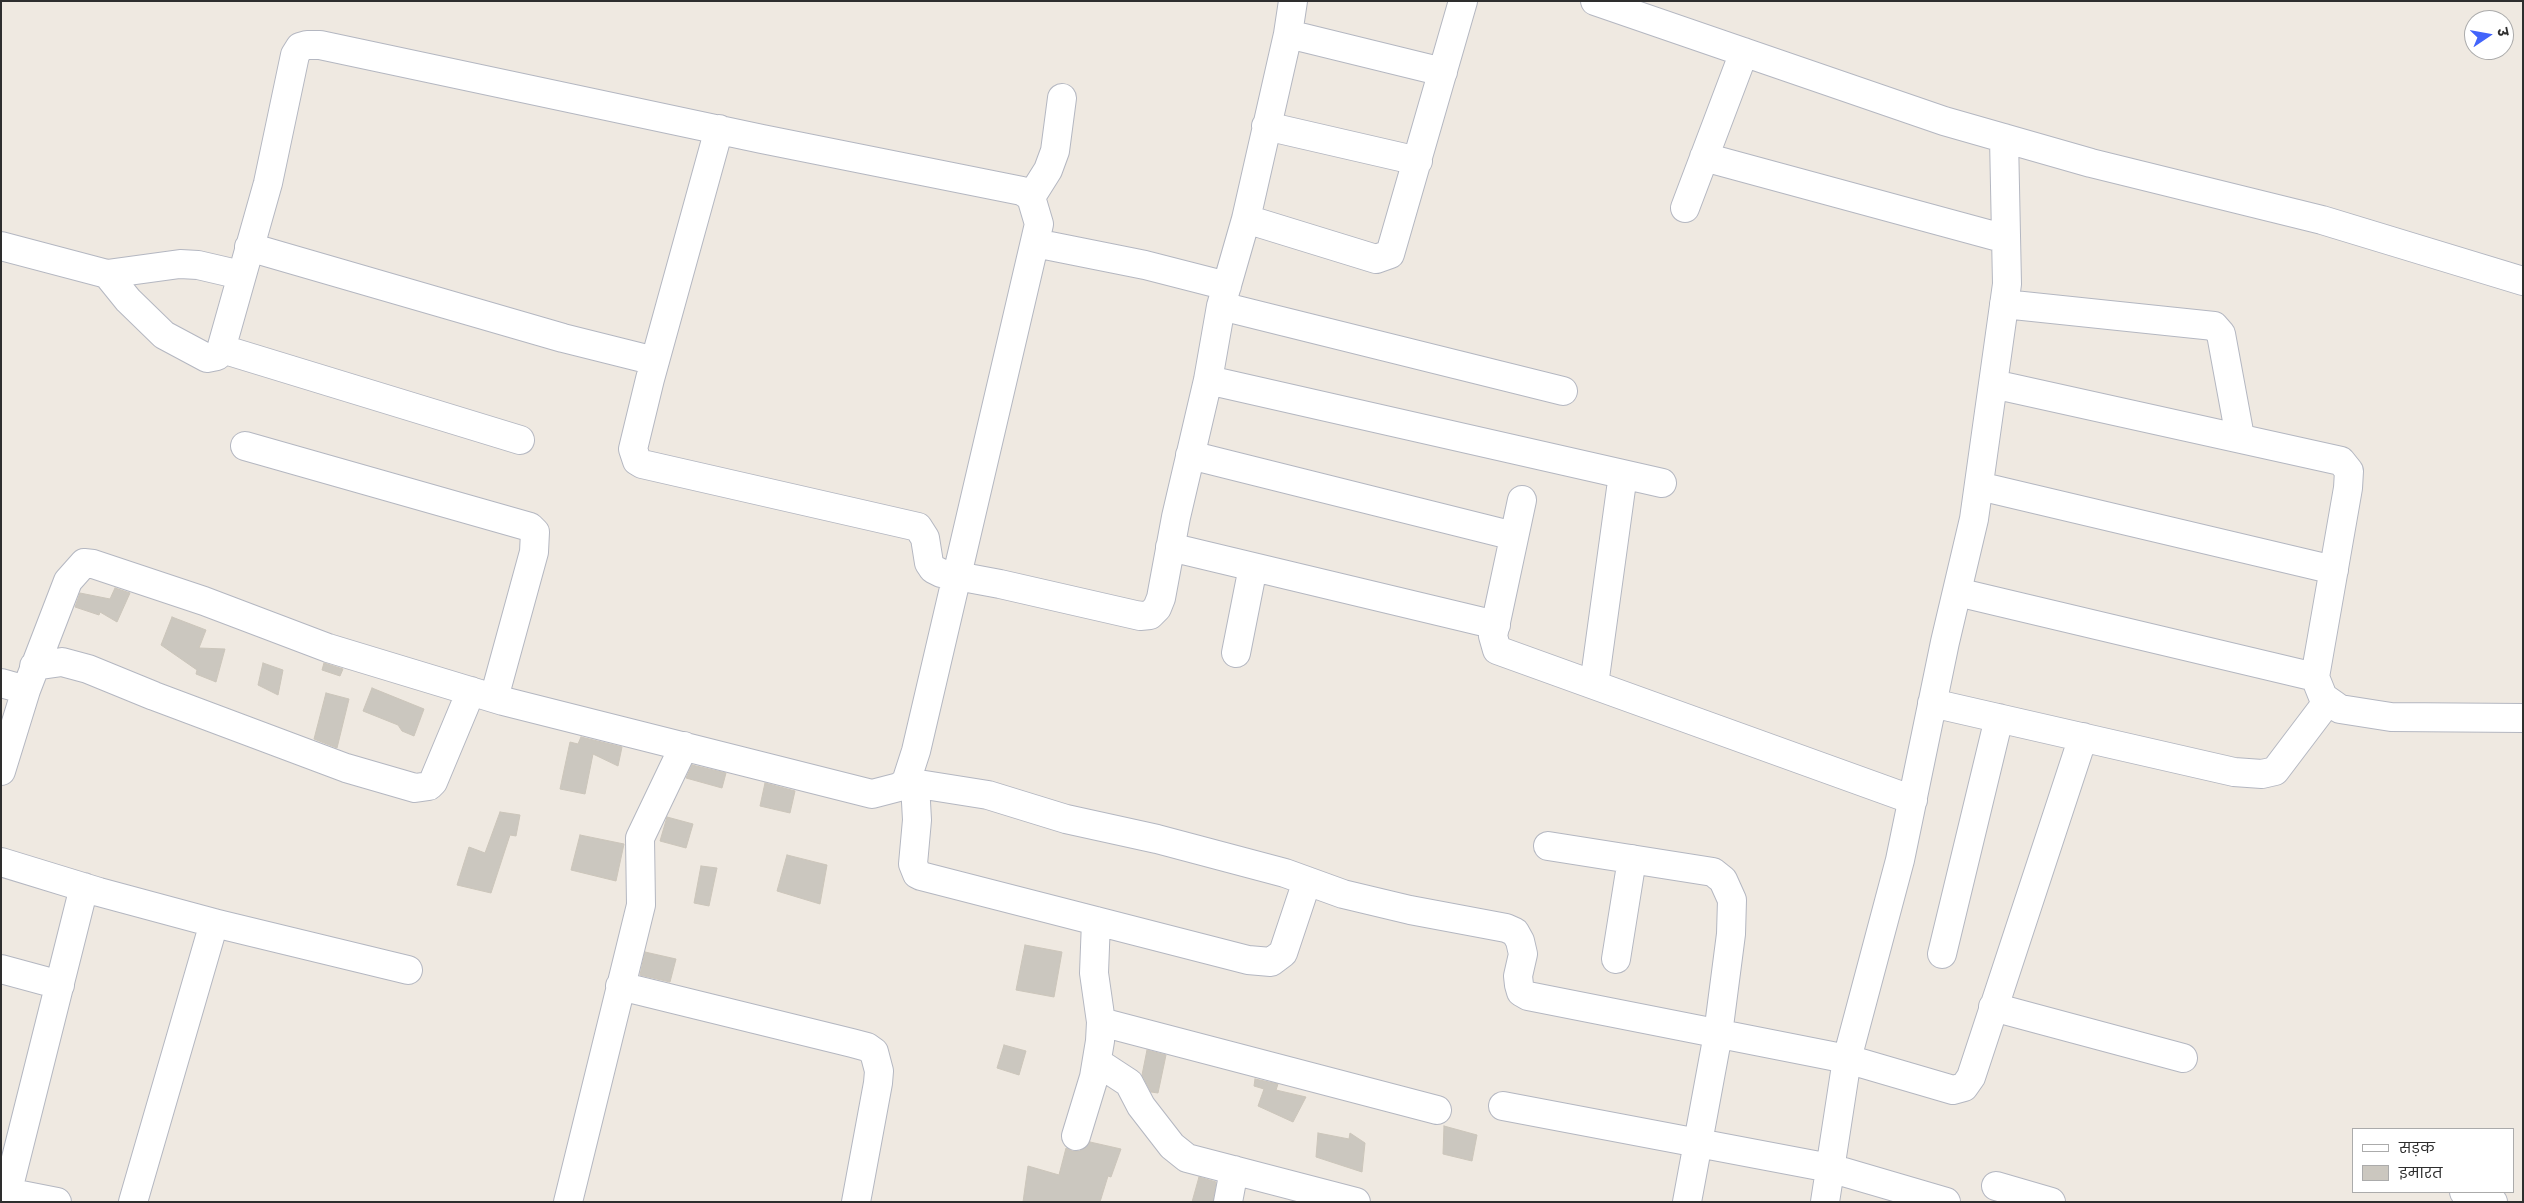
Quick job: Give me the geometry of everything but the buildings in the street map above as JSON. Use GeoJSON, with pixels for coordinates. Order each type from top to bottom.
{"type":"FeatureCollection","features":[{"type":"Feature","properties":{"kind":"street"},"geometry":{"type":"LineString","coordinates":[[719,129],[655,361],[633,450],[636,461],[642,464],[735,484],[918,528],[926,538],[927,558],[933,569],[956,576],[1140,616],[1150,615],[1157,608],[1208,380],[1224,296],[1246,219],[1288,34],[1293,1]]}},
{"type":"Feature","properties":{"kind":"street"},"geometry":{"type":"LineString","coordinates":[[1246,219],[1376,259],[1390,254],[1463,1]]}},
{"type":"Feature","properties":{"kind":"street"},"geometry":{"type":"LineString","coordinates":[[1595,1],[1944,121],[2091,163],[2322,220],[2523,281]]}},
{"type":"Feature","properties":{"kind":"street"},"geometry":{"type":"LineString","coordinates":[[1288,34],[1443,72]]}},
{"type":"Feature","properties":{"kind":"street"},"geometry":{"type":"LineString","coordinates":[[107,274],[128,300],[164,335],[207,358],[217,356],[222,349],[268,183],[295,55],[300,48],[307,45],[320,45],[719,129],[958,176],[1022,191],[1031,197],[1039,224],[916,751],[910,783],[917,820],[913,864],[917,874],[1248,960],[1271,962],[1283,953],[1307,881]]}},
{"type":"Feature","properties":{"kind":"street"},"geometry":{"type":"LineString","coordinates":[[1685,208],[1744,52]]}},
{"type":"Feature","properties":{"kind":"street"},"geometry":{"type":"LineString","coordinates":[[1031,197],[1048,170],[1055,151],[1062,98]]}},
{"type":"Feature","properties":{"kind":"street"},"geometry":{"type":"LineString","coordinates":[[1266,126],[1418,161]]}},
{"type":"Feature","properties":{"kind":"street"},"geometry":{"type":"LineString","coordinates":[[1825,1202],[1847,1059],[1900,860],[1932,703],[1974,519],[2007,284],[2004,138]]}},
{"type":"Feature","properties":{"kind":"street"},"geometry":{"type":"LineString","coordinates":[[1704,157],[2006,239]]}},
{"type":"Feature","properties":{"kind":"street"},"geometry":{"type":"LineString","coordinates":[[1035,243],[1145,265],[1224,296],[1563,391]]}},
{"type":"Feature","properties":{"kind":"street"},"geometry":{"type":"LineString","coordinates":[[1,246],[107,274],[180,264],[198,265],[241,275]]}},
{"type":"Feature","properties":{"kind":"street"},"geometry":{"type":"LineString","coordinates":[[249,247],[563,338],[655,361]]}},
{"type":"Feature","properties":{"kind":"street"},"geometry":{"type":"LineString","coordinates":[[2004,304],[2214,326],[2221,334],[2240,437]]}},
{"type":"Feature","properties":{"kind":"street"},"geometry":{"type":"LineString","coordinates":[[222,349],[520,440]]}},
{"type":"Feature","properties":{"kind":"street"},"geometry":{"type":"LineString","coordinates":[[1208,380],[1662,483]]}},
{"type":"Feature","properties":{"kind":"street"},"geometry":{"type":"LineString","coordinates":[[1993,384],[2314,453],[2341,461],[2349,471],[2348,488],[2315,677],[2323,698],[2340,709],[2391,717],[2523,718]]}},
{"type":"Feature","properties":{"kind":"street"},"geometry":{"type":"LineString","coordinates":[[21,680],[54,662],[72,663],[346,768],[415,788],[422,788],[433,782],[483,694],[534,552],[535,532],[530,526],[245,446]]}},
{"type":"Feature","properties":{"kind":"street"},"geometry":{"type":"LineString","coordinates":[[1190,456],[1514,536]]}},
{"type":"Feature","properties":{"kind":"street"},"geometry":{"type":"LineString","coordinates":[[1594,685],[1623,474]]}},
{"type":"Feature","properties":{"kind":"street"},"geometry":{"type":"LineString","coordinates":[[1979,486],[2334,570]]}},
{"type":"Feature","properties":{"kind":"street"},"geometry":{"type":"LineString","coordinates":[[1522,500],[1493,636],[1497,650],[1913,800]]}},
{"type":"Feature","properties":{"kind":"street"},"geometry":{"type":"LineString","coordinates":[[1170,547],[1496,625]]}},
{"type":"Feature","properties":{"kind":"street"},"geometry":{"type":"LineString","coordinates":[[1,770],[21,680],[68,581],[84,563],[93,564],[204,601],[328,648],[483,694],[684,746],[872,794],[888,791],[910,783],[988,795],[1066,819],[1157,839],[1286,873],[1343,894],[1410,910],[1506,928],[1516,932],[1523,954],[1518,976],[1519,985],[1521,992],[1528,996],[1847,1059],[1953,1090],[1964,1087],[1971,1077],[2083,736]]}},
{"type":"Feature","properties":{"kind":"street"},"geometry":{"type":"LineString","coordinates":[[1236,653],[1252,567]]}},
{"type":"Feature","properties":{"kind":"street"},"geometry":{"type":"LineString","coordinates":[[1957,592],[2315,677]]}},
{"type":"Feature","properties":{"kind":"street"},"geometry":{"type":"LineString","coordinates":[[1932,703],[2234,772],[2262,774],[2275,770],[2328,701]]}},
{"type":"Feature","properties":{"kind":"street"},"geometry":{"type":"LineString","coordinates":[[1942,954],[1999,718]]}},
{"type":"Feature","properties":{"kind":"street"},"geometry":{"type":"LineString","coordinates":[[568,1202],[641,904],[640,838],[684,746]]}},
{"type":"Feature","properties":{"kind":"street"},"geometry":{"type":"LineString","coordinates":[[1548,846],[1713,872],[1723,880],[1732,900],[1731,934],[1718,1034],[1687,1202]]}},
{"type":"Feature","properties":{"kind":"street"},"geometry":{"type":"LineString","coordinates":[[1616,959],[1632,859]]}},
{"type":"Feature","properties":{"kind":"street"},"geometry":{"type":"LineString","coordinates":[[1,862],[214,923],[408,970]]}},
{"type":"Feature","properties":{"kind":"street"},"geometry":{"type":"LineString","coordinates":[[57,1202],[5,1195],[84,887]]}},
{"type":"Feature","properties":{"kind":"street"},"geometry":{"type":"LineString","coordinates":[[1076,1136],[1097,1062],[1101,1022],[1094,973],[1096,921]]}},
{"type":"Feature","properties":{"kind":"street"},"geometry":{"type":"LineString","coordinates":[[133,1202],[214,923]]}},
{"type":"Feature","properties":{"kind":"street"},"geometry":{"type":"LineString","coordinates":[[1,969],[60,985]]}},
{"type":"Feature","properties":{"kind":"street"},"geometry":{"type":"LineString","coordinates":[[620,986],[852,1042],[867,1047],[874,1052],[877,1059],[878,1077],[856,1202]]}},
{"type":"Feature","properties":{"kind":"street"},"geometry":{"type":"LineString","coordinates":[[1993,1007],[2183,1058]]}},
{"type":"Feature","properties":{"kind":"street"},"geometry":{"type":"LineString","coordinates":[[1101,1022],[1438,1110]]}},
{"type":"Feature","properties":{"kind":"street"},"geometry":{"type":"LineString","coordinates":[[1097,1062],[1129,1083],[1141,1106],[1179,1152],[1187,1158],[1356,1202]]}},
{"type":"Feature","properties":{"kind":"street"},"geometry":{"type":"LineString","coordinates":[[1503,1106],[1830,1168],[1946,1202]]}},
{"type":"Feature","properties":{"kind":"street"},"geometry":{"type":"LineString","coordinates":[[1228,1202],[1234,1170]]}},
{"type":"Feature","properties":{"kind":"street"},"geometry":{"type":"LineString","coordinates":[[1996,1186],[2051,1202]]}},
{"type":"Feature","properties":{"kind":"street"},"geometry":{"type":"LineString","coordinates":[[2467,1193],[2494,1202]]}}]}
